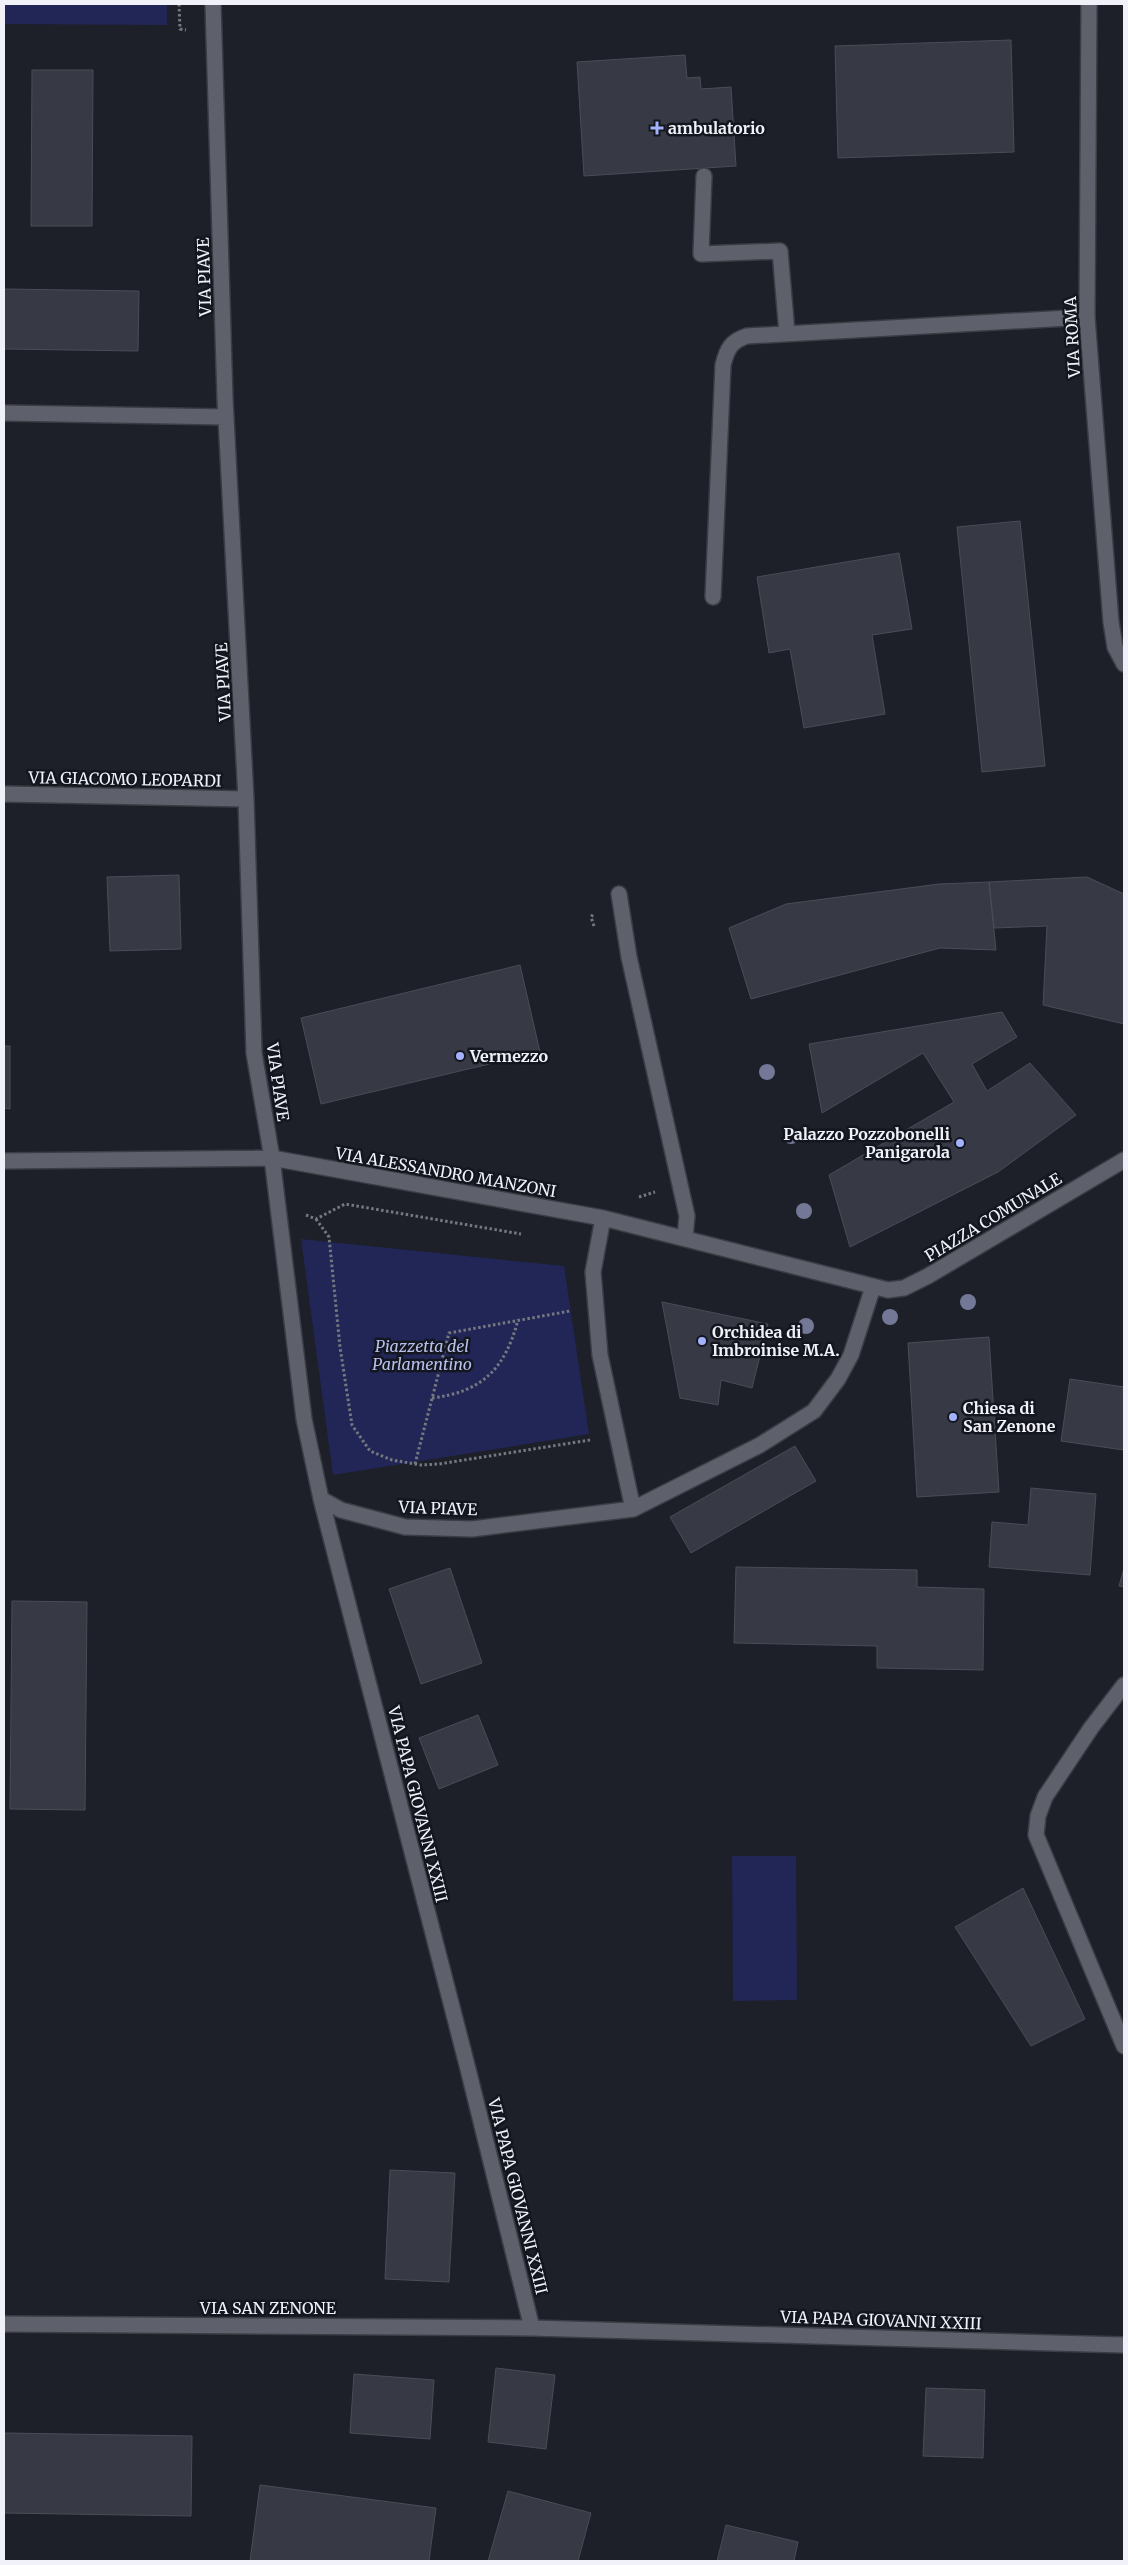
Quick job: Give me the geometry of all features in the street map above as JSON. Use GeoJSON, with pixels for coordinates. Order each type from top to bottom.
{"type":"FeatureCollection","features":[{"type":"Feature","properties":{"kind":"street","name":"VIA PIAVE"},"geometry":{"type":"LineString","coordinates":[[214,4],[226,417],[246,799],[254,1053],[272,1158],[304,1419],[321,1499],[341,1510],[405,1527],[472,1529],[633,1509],[760,1445],[814,1411],[838,1379],[851,1356],[873,1287]]}},
{"type":"Feature","properties":{"kind":"street","name":"VIA ROMA"},"geometry":{"type":"LineString","coordinates":[[1089,4],[1087,317],[1111,622],[1115,647],[1124,664]]}},
{"type":"Feature","properties":{"kind":"street"},"geometry":{"type":"LineString","coordinates":[[704,176],[701,254],[780,251],[787,333]]}},
{"type":"Feature","properties":{"kind":"street"},"geometry":{"type":"LineString","coordinates":[[714,597],[723,365],[727,349],[737,339],[747,336],[787,333],[1087,317]]}},
{"type":"Feature","properties":{"kind":"street"},"geometry":{"type":"LineString","coordinates":[[4,413],[226,417]]}},
{"type":"Feature","properties":{"kind":"street","name":"VIA GIACOMO LEOPARDI"},"geometry":{"type":"LineString","coordinates":[[4,794],[246,799]]}},
{"type":"Feature","properties":{"kind":"street"},"geometry":{"type":"LineString","coordinates":[[619,894],[629,957],[687,1216],[684,1237]]}},
{"type":"Feature","properties":{"kind":"street","name":"VIA ALESSANDRO MANZONI"},"geometry":{"type":"LineString","coordinates":[[4,1160],[272,1158],[603,1218],[684,1237],[873,1287]]}},
{"type":"Feature","properties":{"kind":"street","name":"PIAZZA COMUNALE"},"geometry":{"type":"LineString","coordinates":[[873,1287],[888,1290],[904,1288],[1122,1164]]}},
{"type":"Feature","properties":{"kind":"street"},"geometry":{"type":"LineString","coordinates":[[603,1218],[593,1272],[600,1355],[633,1509]]}},
{"type":"Feature","properties":{"kind":"street","name":"VIA PAPA GIOVANNI XXIII"},"geometry":{"type":"LineString","coordinates":[[321,1499],[468,2069],[532,2328],[1124,2345]]}},
{"type":"Feature","properties":{"kind":"street"},"geometry":{"type":"LineString","coordinates":[[1124,1685],[1091,1728],[1045,1797],[1038,1816],[1036,1835],[1124,2046]]}},
{"type":"Feature","properties":{"kind":"street","name":"VIA SAN ZENONE"},"geometry":{"type":"LineString","coordinates":[[4,2324],[532,2328]]}},
{"type":"Feature","properties":{"kind":"path"},"geometry":{"type":"LineString","coordinates":[[316,1219],[345,1204],[529,1235]]}},
{"type":"Feature","properties":{"kind":"path"},"geometry":{"type":"LineString","coordinates":[[277,1205],[316,1219],[329,1237],[340,1347],[352,1425],[370,1451],[392,1460],[415,1464],[439,1464],[618,1436]]}},
{"type":"Feature","properties":{"kind":"path"},"geometry":{"type":"LineString","coordinates":[[415,1464],[449,1333],[575,1310]]}},
{"type":"Feature","properties":{"kind":"path"},"geometry":{"type":"LineString","coordinates":[[432,1398],[468,1390],[484,1381],[505,1356],[518,1320]]}},
{"type":"Feature","properties":{"kind":"green space"},"geometry":{"type":"Polygon","coordinates":[[[4,4],[167,4],[167,25],[4,24],[4,4]]]}},
{"type":"Feature","properties":{"kind":"green space","name":"Piazzetta del Parlamentino"},"geometry":{"type":"Polygon","coordinates":[[[301,1239],[564,1266],[589,1434],[333,1475],[301,1239]]]}},
{"type":"Feature","properties":{"kind":"green space"},"geometry":{"type":"Polygon","coordinates":[[[732,1856],[796,1856],[797,2000],[733,2001],[732,1856]]]}},
{"type":"Feature","properties":{"kind":"building"},"geometry":{"type":"Polygon","coordinates":[[[1011,40],[1014,152],[838,158],[835,46],[1011,40]]]}},
{"type":"Feature","properties":{"kind":"building","name":"ambulatorio"},"geometry":{"type":"Polygon","coordinates":[[[685,55],[687,78],[700,77],[701,89],[731,87],[736,166],[584,176],[577,62],[685,55]]]}},
{"type":"Feature","properties":{"kind":"building"},"geometry":{"type":"Polygon","coordinates":[[[32,70],[93,70],[92,226],[31,226],[32,70]]]}},
{"type":"Feature","properties":{"kind":"building"},"geometry":{"type":"Polygon","coordinates":[[[4,289],[139,291],[138,351],[4,349],[4,289]]]}},
{"type":"Feature","properties":{"kind":"building"},"geometry":{"type":"Polygon","coordinates":[[[1020,521],[1045,766],[982,772],[957,527],[1020,521]]]}},
{"type":"Feature","properties":{"kind":"building"},"geometry":{"type":"Polygon","coordinates":[[[899,553],[912,629],[872,635],[885,714],[804,728],[790,649],[769,653],[757,577],[899,553]]]}},
{"type":"Feature","properties":{"kind":"building"},"geometry":{"type":"Polygon","coordinates":[[[179,875],[181,949],[110,951],[107,877],[179,875]]]}},
{"type":"Feature","properties":{"kind":"building"},"geometry":{"type":"Polygon","coordinates":[[[1087,877],[1124,894],[1124,1024],[1043,1005],[1047,926],[994,928],[989,882],[1087,877]]]}},
{"type":"Feature","properties":{"kind":"building"},"geometry":{"type":"Polygon","coordinates":[[[989,882],[996,950],[940,948],[751,999],[729,928],[786,904],[939,884],[989,882]]]}},
{"type":"Feature","properties":{"kind":"building"},"geometry":{"type":"Polygon","coordinates":[[[520,965],[540,1052],[321,1104],[301,1018],[520,965]]]}},
{"type":"Feature","properties":{"kind":"building","name":"Palazzo Pozzobonelli Panigarola"},"geometry":{"type":"Polygon","coordinates":[[[1002,1012],[1017,1037],[972,1064],[987,1091],[1030,1063],[1076,1115],[998,1172],[850,1247],[829,1175],[954,1102],[923,1053],[822,1113],[809,1044],[1002,1012]]]}},
{"type":"Feature","properties":{"kind":"building"},"geometry":{"type":"Polygon","coordinates":[[[4,1046],[10,1046],[10,1109],[4,1108],[4,1046]]]}},
{"type":"Feature","properties":{"kind":"building"},"geometry":{"type":"Polygon","coordinates":[[[662,1302],[768,1324],[752,1388],[721,1380],[718,1405],[680,1398],[662,1302]]]}},
{"type":"Feature","properties":{"kind":"building","name":"Chiesa di San Zenone"},"geometry":{"type":"Polygon","coordinates":[[[989,1337],[999,1492],[917,1497],[908,1343],[989,1337]]]}},
{"type":"Feature","properties":{"kind":"building"},"geometry":{"type":"Polygon","coordinates":[[[1070,1379],[1124,1387],[1124,1450],[1061,1441],[1070,1379]]]}},
{"type":"Feature","properties":{"kind":"building"},"geometry":{"type":"Polygon","coordinates":[[[795,1446],[816,1481],[691,1553],[670,1517],[795,1446]]]}},
{"type":"Feature","properties":{"kind":"building"},"geometry":{"type":"Polygon","coordinates":[[[1031,1488],[1096,1494],[1090,1575],[989,1567],[992,1522],[1028,1525],[1031,1488]]]}},
{"type":"Feature","properties":{"kind":"building"},"geometry":{"type":"Polygon","coordinates":[[[736,1567],[917,1570],[917,1587],[984,1589],[983,1670],[877,1668],[877,1646],[734,1643],[736,1567]]]}},
{"type":"Feature","properties":{"kind":"building"},"geometry":{"type":"Polygon","coordinates":[[[450,1568],[482,1663],[421,1684],[389,1589],[450,1568]]]}},
{"type":"Feature","properties":{"kind":"building"},"geometry":{"type":"Polygon","coordinates":[[[1124,1568],[1124,1587],[1119,1586],[1124,1568]]]}},
{"type":"Feature","properties":{"kind":"building"},"geometry":{"type":"Polygon","coordinates":[[[12,1601],[87,1602],[85,1810],[10,1809],[12,1601]]]}},
{"type":"Feature","properties":{"kind":"building"},"geometry":{"type":"Polygon","coordinates":[[[478,1715],[498,1765],[439,1789],[419,1738],[478,1715]]]}},
{"type":"Feature","properties":{"kind":"building"},"geometry":{"type":"Polygon","coordinates":[[[1023,1888],[1085,2019],[1031,2046],[955,1927],[1023,1888]]]}},
{"type":"Feature","properties":{"kind":"building"},"geometry":{"type":"Polygon","coordinates":[[[390,2170],[455,2173],[449,2282],[385,2279],[390,2170]]]}},
{"type":"Feature","properties":{"kind":"building"},"geometry":{"type":"Polygon","coordinates":[[[496,2368],[555,2375],[546,2449],[488,2442],[496,2368]]]}},
{"type":"Feature","properties":{"kind":"building"},"geometry":{"type":"Polygon","coordinates":[[[354,2374],[434,2380],[430,2439],[350,2433],[354,2374]]]}},
{"type":"Feature","properties":{"kind":"building"},"geometry":{"type":"Polygon","coordinates":[[[926,2388],[985,2390],[983,2458],[923,2456],[926,2388]]]}},
{"type":"Feature","properties":{"kind":"building"},"geometry":{"type":"Polygon","coordinates":[[[4,2433],[192,2436],[191,2516],[4,2513],[4,2433]]]}},
{"type":"Feature","properties":{"kind":"building"},"geometry":{"type":"Polygon","coordinates":[[[260,2485],[436,2508],[429,2561],[250,2561],[260,2485]]]}},
{"type":"Feature","properties":{"kind":"building"},"geometry":{"type":"Polygon","coordinates":[[[508,2491],[591,2513],[578,2561],[488,2561],[508,2491]]]}},
{"type":"Feature","properties":{"kind":"building"},"geometry":{"type":"Polygon","coordinates":[[[726,2525],[798,2542],[794,2561],[717,2561],[726,2525]]]}},
{"type":"Feature","properties":{"kind":"place","name":"ambulatorio"},"geometry":{"type":"Point","coordinates":[657,128]}},
{"type":"Feature","properties":{"kind":"place","name":"Vermezzo"},"geometry":{"type":"Point","coordinates":[460,1056]}},
{"type":"Feature","properties":{"kind":"place","name":"Palazzo Pozzobonelli Panigarola"},"geometry":{"type":"Point","coordinates":[960,1143]}},
{"type":"Feature","properties":{"kind":"place","name":"Orchidea di Imbroinise M.A."},"geometry":{"type":"Point","coordinates":[702,1341]}},
{"type":"Feature","properties":{"kind":"place","name":"Chiesa di San Zenone"},"geometry":{"type":"Point","coordinates":[953,1417]}}]}
